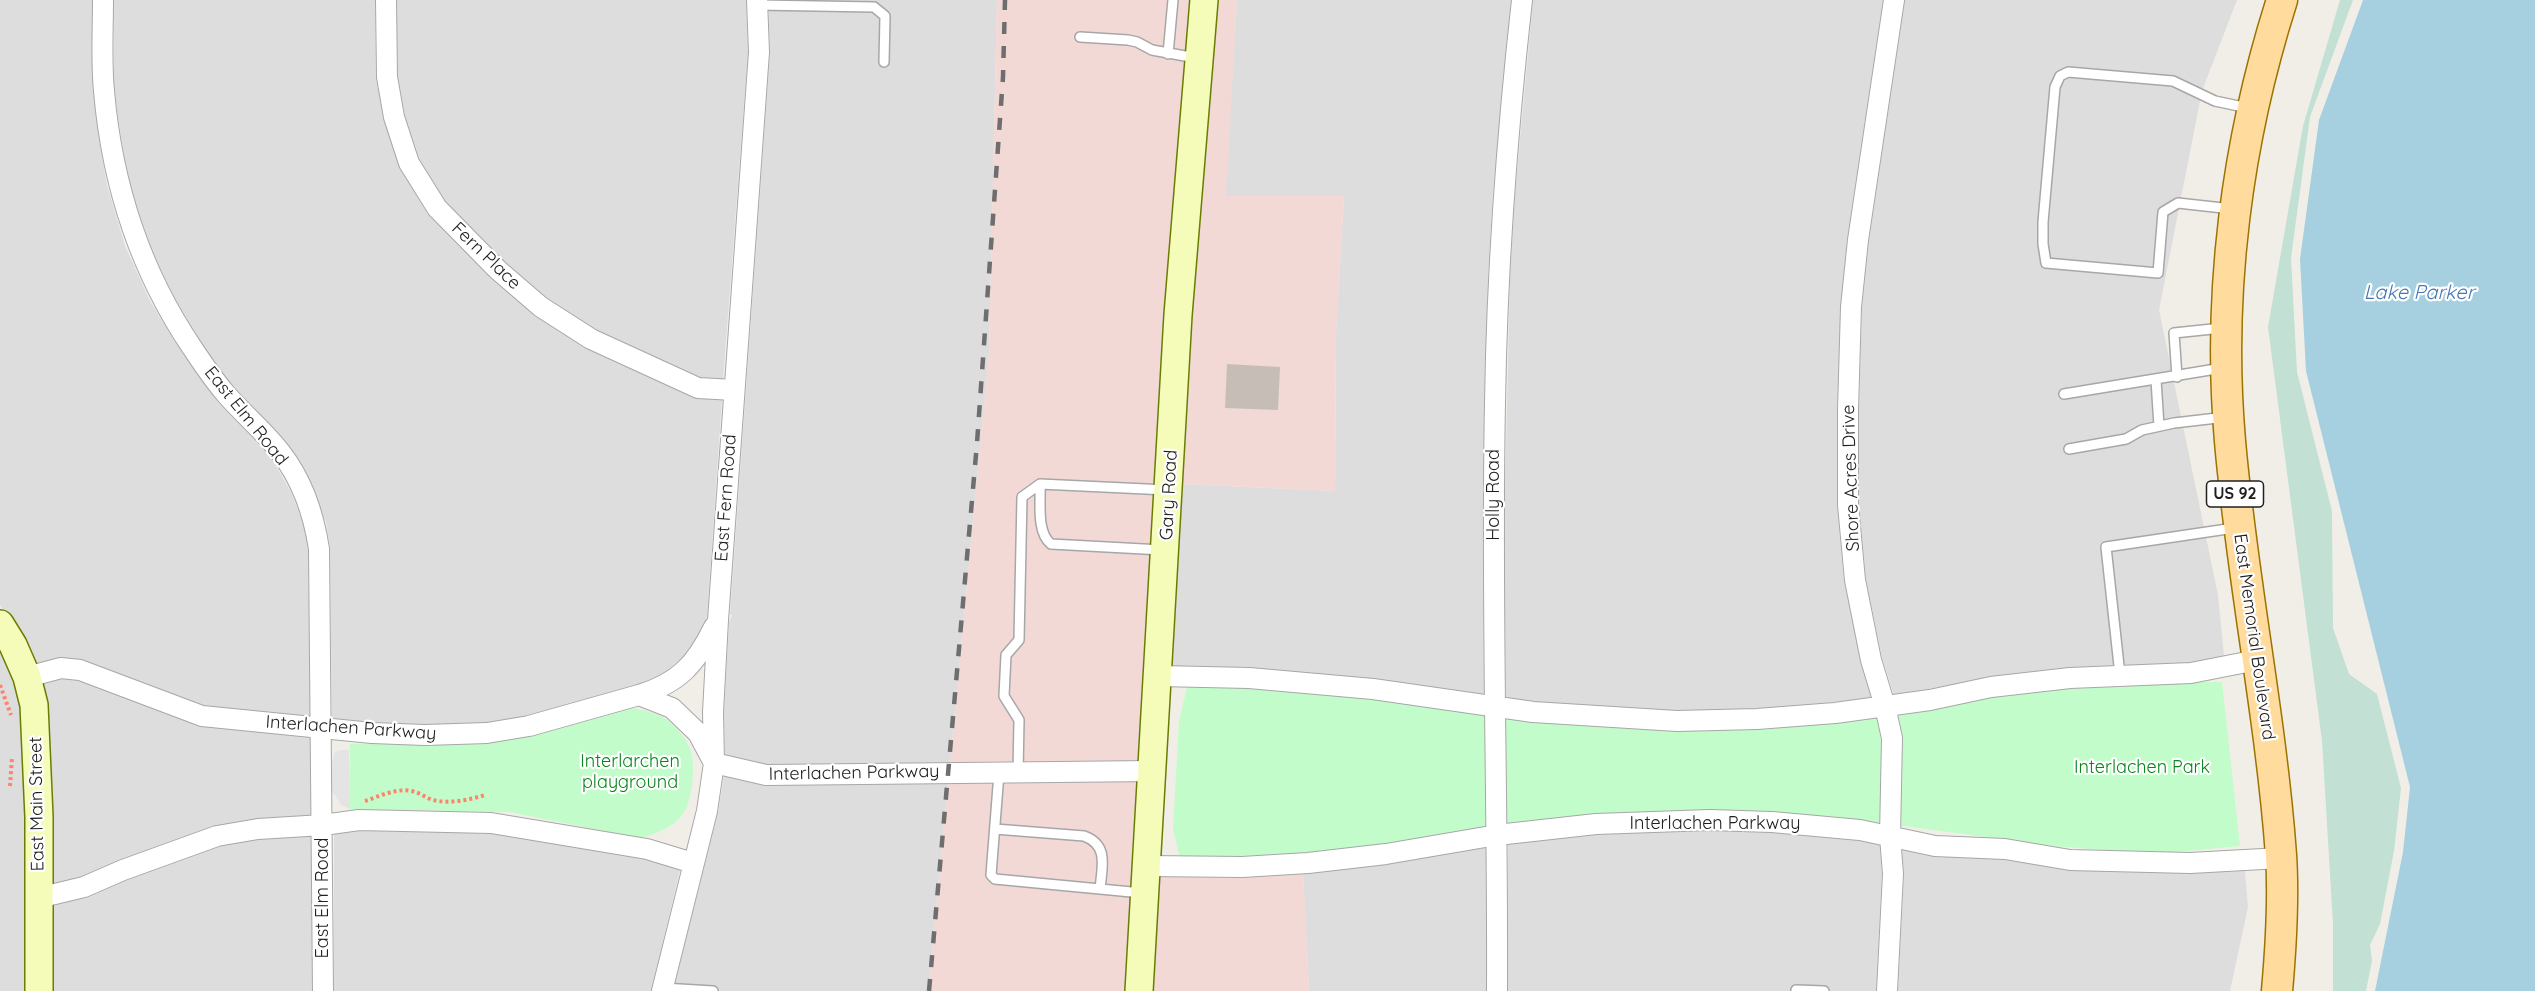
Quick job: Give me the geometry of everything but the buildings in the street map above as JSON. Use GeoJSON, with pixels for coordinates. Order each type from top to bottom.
{"type":"FeatureCollection","features":[{"type":"Feature","properties":{"kind":"main road","name":"Gary Road"},"geometry":{"type":"LineString","coordinates":[[1139,991],[1159,676],[1178,315],[1204,0]]}},
{"type":"Feature","properties":{"kind":"main road","name":"East Memorial Boulevard"},"geometry":{"type":"LineString","coordinates":[[2277,991],[2281,926],[2281,858],[2240,527],[2228,417],[2226,367],[2235,209],[2253,109],[2282,0]]}},
{"type":"Feature","properties":{"kind":"main road","name":"East Main Street"},"geometry":{"type":"LineString","coordinates":[[0,624],[13,645],[27,677],[34,705],[37,743],[39,991]]}},
{"type":"Feature","properties":{"kind":"street","name":"East Elm Road"},"geometry":{"type":"LineString","coordinates":[[103,0],[104,89],[110,138],[117,182],[136,243],[160,297],[193,350],[225,393],[281,453],[301,489],[315,525],[319,549],[323,991]]}},
{"type":"Feature","properties":{"kind":"street","name":"Fern Place"},"geometry":{"type":"LineString","coordinates":[[386,0],[387,77],[394,117],[409,163],[437,208],[498,270],[541,307],[591,339],[698,388],[734,390]]}},
{"type":"Feature","properties":{"kind":"street","name":"Holly Road"},"geometry":{"type":"LineString","coordinates":[[1497,991],[1494,535],[1499,275],[1522,0]]}},
{"type":"Feature","properties":{"kind":"street","name":"Shore Acres Drive"},"geometry":{"type":"LineString","coordinates":[[1887,991],[1893,874],[1890,836],[1892,738],[1871,660],[1855,580],[1848,506],[1848,410],[1851,307],[1858,240],[1894,0]]}},
{"type":"Feature","properties":{"kind":"street","name":"East Fern Road"},"geometry":{"type":"LineString","coordinates":[[663,989],[707,811],[714,763],[713,712],[718,620],[759,52],[757,2]]}},
{"type":"Feature","properties":{"kind":"street","name":"Interlachen Parkway"},"geometry":{"type":"LineString","coordinates":[[27,677],[61,668],[80,670],[202,716],[321,729],[425,735],[487,733],[529,726],[639,696],[669,684],[700,656],[718,620]]}},
{"type":"Feature","properties":{"kind":"street"},"geometry":{"type":"LineString","coordinates":[[1159,676],[1261,679],[1373,689],[1495,708],[1604,718],[1677,721],[1757,719],[1885,706],[1991,687],[2070,678],[2191,672],[2257,660]]}},
{"type":"Feature","properties":{"kind":"street"},"geometry":{"type":"LineString","coordinates":[[639,696],[672,708],[698,733],[714,763]]}},
{"type":"Feature","properties":{"kind":"street","name":"Interlachen Parkway"},"geometry":{"type":"LineString","coordinates":[[714,763],[766,775],[1153,771]]}},
{"type":"Feature","properties":{"kind":"street"},"geometry":{"type":"LineString","coordinates":[[38,898],[84,887],[123,870],[217,836],[258,828],[323,825],[358,820],[491,823],[647,849],[693,863]]}},
{"type":"Feature","properties":{"kind":"street","name":"Interlachen Parkway"},"geometry":{"type":"LineString","coordinates":[[1148,866],[1242,867],[1308,862],[1386,854],[1497,835],[1596,824],[1710,820],[1860,830],[1935,846],[2005,849],[2070,860],[2190,863],[2281,858]]}},
{"type":"Feature","properties":{"kind":"lane"},"geometry":{"type":"LineString","coordinates":[[1168,54],[1173,0]]}},
{"type":"Feature","properties":{"kind":"lane"},"geometry":{"type":"LineString","coordinates":[[757,2],[874,7],[885,16],[884,62]]}},
{"type":"Feature","properties":{"kind":"lane"},"geometry":{"type":"LineString","coordinates":[[1080,37],[1137,42],[1152,50],[1198,58]]}},
{"type":"Feature","properties":{"kind":"lane"},"geometry":{"type":"LineString","coordinates":[[2235,209],[2185,203],[2171,205],[2163,212],[2158,273],[2046,263],[2043,222],[2055,87],[2060,76],[2068,72],[2173,81],[2217,101],[2253,109]]}},
{"type":"Feature","properties":{"kind":"lane"},"geometry":{"type":"LineString","coordinates":[[2177,377],[2174,333],[2227,327]]}},
{"type":"Feature","properties":{"kind":"lane"},"geometry":{"type":"LineString","coordinates":[[2064,394],[2177,377],[2226,367]]}},
{"type":"Feature","properties":{"kind":"lane"},"geometry":{"type":"LineString","coordinates":[[2156,380],[2159,426]]}},
{"type":"Feature","properties":{"kind":"lane"},"geometry":{"type":"LineString","coordinates":[[2069,448],[2126,439],[2142,430],[2159,426],[2228,417]]}},
{"type":"Feature","properties":{"kind":"lane"},"geometry":{"type":"LineString","coordinates":[[1146,893],[995,879],[991,875],[995,829],[1019,720],[1004,696],[1006,655],[1019,640],[1022,497],[1040,484],[1169,490]]}},
{"type":"Feature","properties":{"kind":"lane"},"geometry":{"type":"LineString","coordinates":[[1040,484],[1042,528],[1046,540],[1051,544],[1166,550]]}},
{"type":"Feature","properties":{"kind":"lane"},"geometry":{"type":"LineString","coordinates":[[2120,675],[2106,547],[2240,527]]}},
{"type":"Feature","properties":{"kind":"lane"},"geometry":{"type":"LineString","coordinates":[[995,829],[1091,838],[1099,845],[1102,853],[1100,889]]}},
{"type":"Feature","properties":{"kind":"lane"},"geometry":{"type":"LineString","coordinates":[[663,989],[712,991]]}},
{"type":"Feature","properties":{"kind":"lane"},"geometry":{"type":"LineString","coordinates":[[1796,990],[1824,991]]}},
{"type":"Feature","properties":{"kind":"path"},"geometry":{"type":"LineString","coordinates":[[0,685],[14,722]]}},
{"type":"Feature","properties":{"kind":"path"},"geometry":{"type":"LineString","coordinates":[[10,786],[13,747]]}},
{"type":"Feature","properties":{"kind":"path"},"geometry":{"type":"LineString","coordinates":[[358,801],[397,791],[412,791],[432,800],[446,802],[470,800],[485,795]]}},
{"type":"Feature","properties":{"kind":"shaded area"},"geometry":{"type":"Polygon","coordinates":[[[0,0],[92,0],[93,89],[99,139],[107,185],[125,246],[150,301],[183,354],[215,398],[272,459],[291,492],[305,527],[308,550],[311,718],[205,707],[81,660],[57,659],[33,665],[22,641],[0,605],[0,0]]]}},
{"type":"Feature","properties":{"kind":"shaded area"},"geometry":{"type":"Polygon","coordinates":[[[114,0],[375,0],[376,79],[384,120],[399,166],[427,213],[490,277],[534,314],[585,347],[693,396],[722,399],[707,617],[690,651],[663,676],[653,681],[527,716],[485,723],[425,725],[332,720],[330,548],[326,522],[311,486],[290,447],[233,387],[202,345],[170,293],[146,240],[128,181],[114,89],[114,0]]]}},
{"type":"Feature","properties":{"kind":"shaded area"},"geometry":{"type":"Polygon","coordinates":[[[396,0],[746,0],[748,52],[723,380],[701,378],[597,331],[547,299],[505,263],[446,203],[420,160],[405,115],[398,76],[396,0]]]}},
{"type":"Feature","properties":{"kind":"shaded area"},"geometry":{"type":"Polygon","coordinates":[[[768,0],[997,0],[989,354],[950,762],[767,766],[725,755],[724,712],[729,622],[732,615],[730,614],[770,52],[768,0]]]}},
{"type":"Feature","properties":{"kind":"shaded area"},"geometry":{"type":"Polygon","coordinates":[[[997,0],[1193,0],[1143,761],[950,762],[989,354],[997,0]]]}},
{"type":"Feature","properties":{"kind":"shaded area"},"geometry":{"type":"Polygon","coordinates":[[[1215,0],[1237,0],[1226,196],[1344,196],[1336,333],[1335,491],[1180,484],[1189,315],[1215,0]]]}},
{"type":"Feature","properties":{"kind":"shaded area"},"geometry":{"type":"Polygon","coordinates":[[[1237,0],[1511,0],[1493,193],[1488,275],[1483,535],[1484,696],[1375,680],[1250,668],[1171,667],[1180,484],[1335,491],[1336,333],[1344,196],[1225,197],[1237,0]]]}},
{"type":"Feature","properties":{"kind":"shaded area"},"geometry":{"type":"Polygon","coordinates":[[[1533,0],[1883,0],[1847,239],[1841,307],[1837,410],[1837,505],[1844,581],[1861,661],[1872,698],[1756,710],[1677,711],[1605,708],[1506,699],[1504,535],[1510,275],[1533,0]]]}},
{"type":"Feature","properties":{"kind":"shaded area"},"geometry":{"type":"Polygon","coordinates":[[[1905,0],[2237,0],[2202,91],[2159,310],[2218,595],[2224,656],[2189,663],[2068,668],[1990,678],[1894,695],[1882,657],[1866,579],[1859,505],[1859,410],[1862,308],[1869,241],[1905,0]]]}},
{"type":"Feature","properties":{"kind":"shaded area"},"geometry":{"type":"Polygon","coordinates":[[[0,645],[23,706],[28,991],[0,991],[0,645]]]}},
{"type":"Feature","properties":{"kind":"shaded area"},"geometry":{"type":"Polygon","coordinates":[[[62,678],[77,679],[197,725],[311,737],[312,816],[257,819],[213,827],[119,861],[80,878],[50,885],[40,684],[62,678]]]}},
{"type":"Feature","properties":{"kind":"shaded area"},"geometry":{"type":"Polygon","coordinates":[[[349,750],[350,809],[341,805],[331,789],[331,765],[335,752],[349,750]]]}},
{"type":"Feature","properties":{"kind":"shaded area"},"geometry":{"type":"Polygon","coordinates":[[[724,775],[766,785],[948,782],[928,991],[673,991],[718,813],[724,775]]]}},
{"type":"Feature","properties":{"kind":"shaded area"},"geometry":{"type":"Polygon","coordinates":[[[1141,781],[1128,991],[928,991],[948,782],[1141,781]]]}},
{"type":"Feature","properties":{"kind":"shaded area"},"geometry":{"type":"Polygon","coordinates":[[[359,830],[490,832],[644,858],[680,870],[651,991],[334,991],[334,833],[359,830]]]}},
{"type":"Feature","properties":{"kind":"shaded area"},"geometry":{"type":"Polygon","coordinates":[[[1710,830],[1858,839],[1880,844],[1882,874],[1876,991],[1508,991],[1508,844],[1597,834],[1710,830]]]}},
{"type":"Feature","properties":{"kind":"shaded area"},"geometry":{"type":"Polygon","coordinates":[[[312,836],[312,991],[50,991],[49,906],[89,896],[128,879],[220,846],[259,838],[312,836]]]}},
{"type":"Feature","properties":{"kind":"shaded area"},"geometry":{"type":"Polygon","coordinates":[[[1486,847],[1486,991],[1309,991],[1303,872],[1388,863],[1486,847]]]}},
{"type":"Feature","properties":{"kind":"shaded area"},"geometry":{"type":"Polygon","coordinates":[[[1902,849],[1935,856],[2004,859],[2070,869],[2245,871],[2248,907],[2230,991],[1898,991],[1904,875],[1902,849]]]}},
{"type":"Feature","properties":{"kind":"shaded area"},"geometry":{"type":"Polygon","coordinates":[[[1303,872],[1309,991],[1150,991],[1158,876],[1303,872]]]}},
{"type":"Feature","properties":{"kind":"green space"},"geometry":{"type":"Polygon","coordinates":[[[2340,0],[2353,0],[2310,117],[2291,258],[2297,372],[2332,511],[2333,628],[2349,674],[2377,694],[2401,788],[2394,851],[2380,924],[2370,945],[2372,961],[2366,991],[2333,991],[2333,924],[2322,741],[2268,327],[2303,126],[2340,0]]]}},
{"type":"Feature","properties":{"kind":"green space","name":"Interlachen Park"},"geometry":{"type":"Polygon","coordinates":[[[2127,682],[2222,682],[2240,846],[2156,854],[2053,846],[1830,816],[1688,812],[1476,828],[1336,852],[1180,858],[1173,829],[1179,721],[1187,687],[1320,690],[1671,725],[2127,682]]]}},
{"type":"Feature","properties":{"kind":"green space","name":"Interlarchen playground"},"geometry":{"type":"Polygon","coordinates":[[[633,708],[653,713],[667,720],[685,738],[692,755],[692,779],[686,809],[672,825],[653,834],[640,838],[509,812],[350,809],[350,744],[451,742],[527,735],[633,708]]]}},
{"type":"Feature","properties":{"kind":"water","name":"Lake Parker"},"geometry":{"type":"Polygon","coordinates":[[[2363,0],[2535,0],[2535,991],[2375,991],[2403,852],[2410,787],[2306,371],[2300,259],[2319,120],[2363,0]]]}},
{"type":"Feature","properties":{"kind":"railway"},"geometry":{"type":"LineString","coordinates":[[929,991],[977,443],[1003,77],[1005,0]]}}]}
